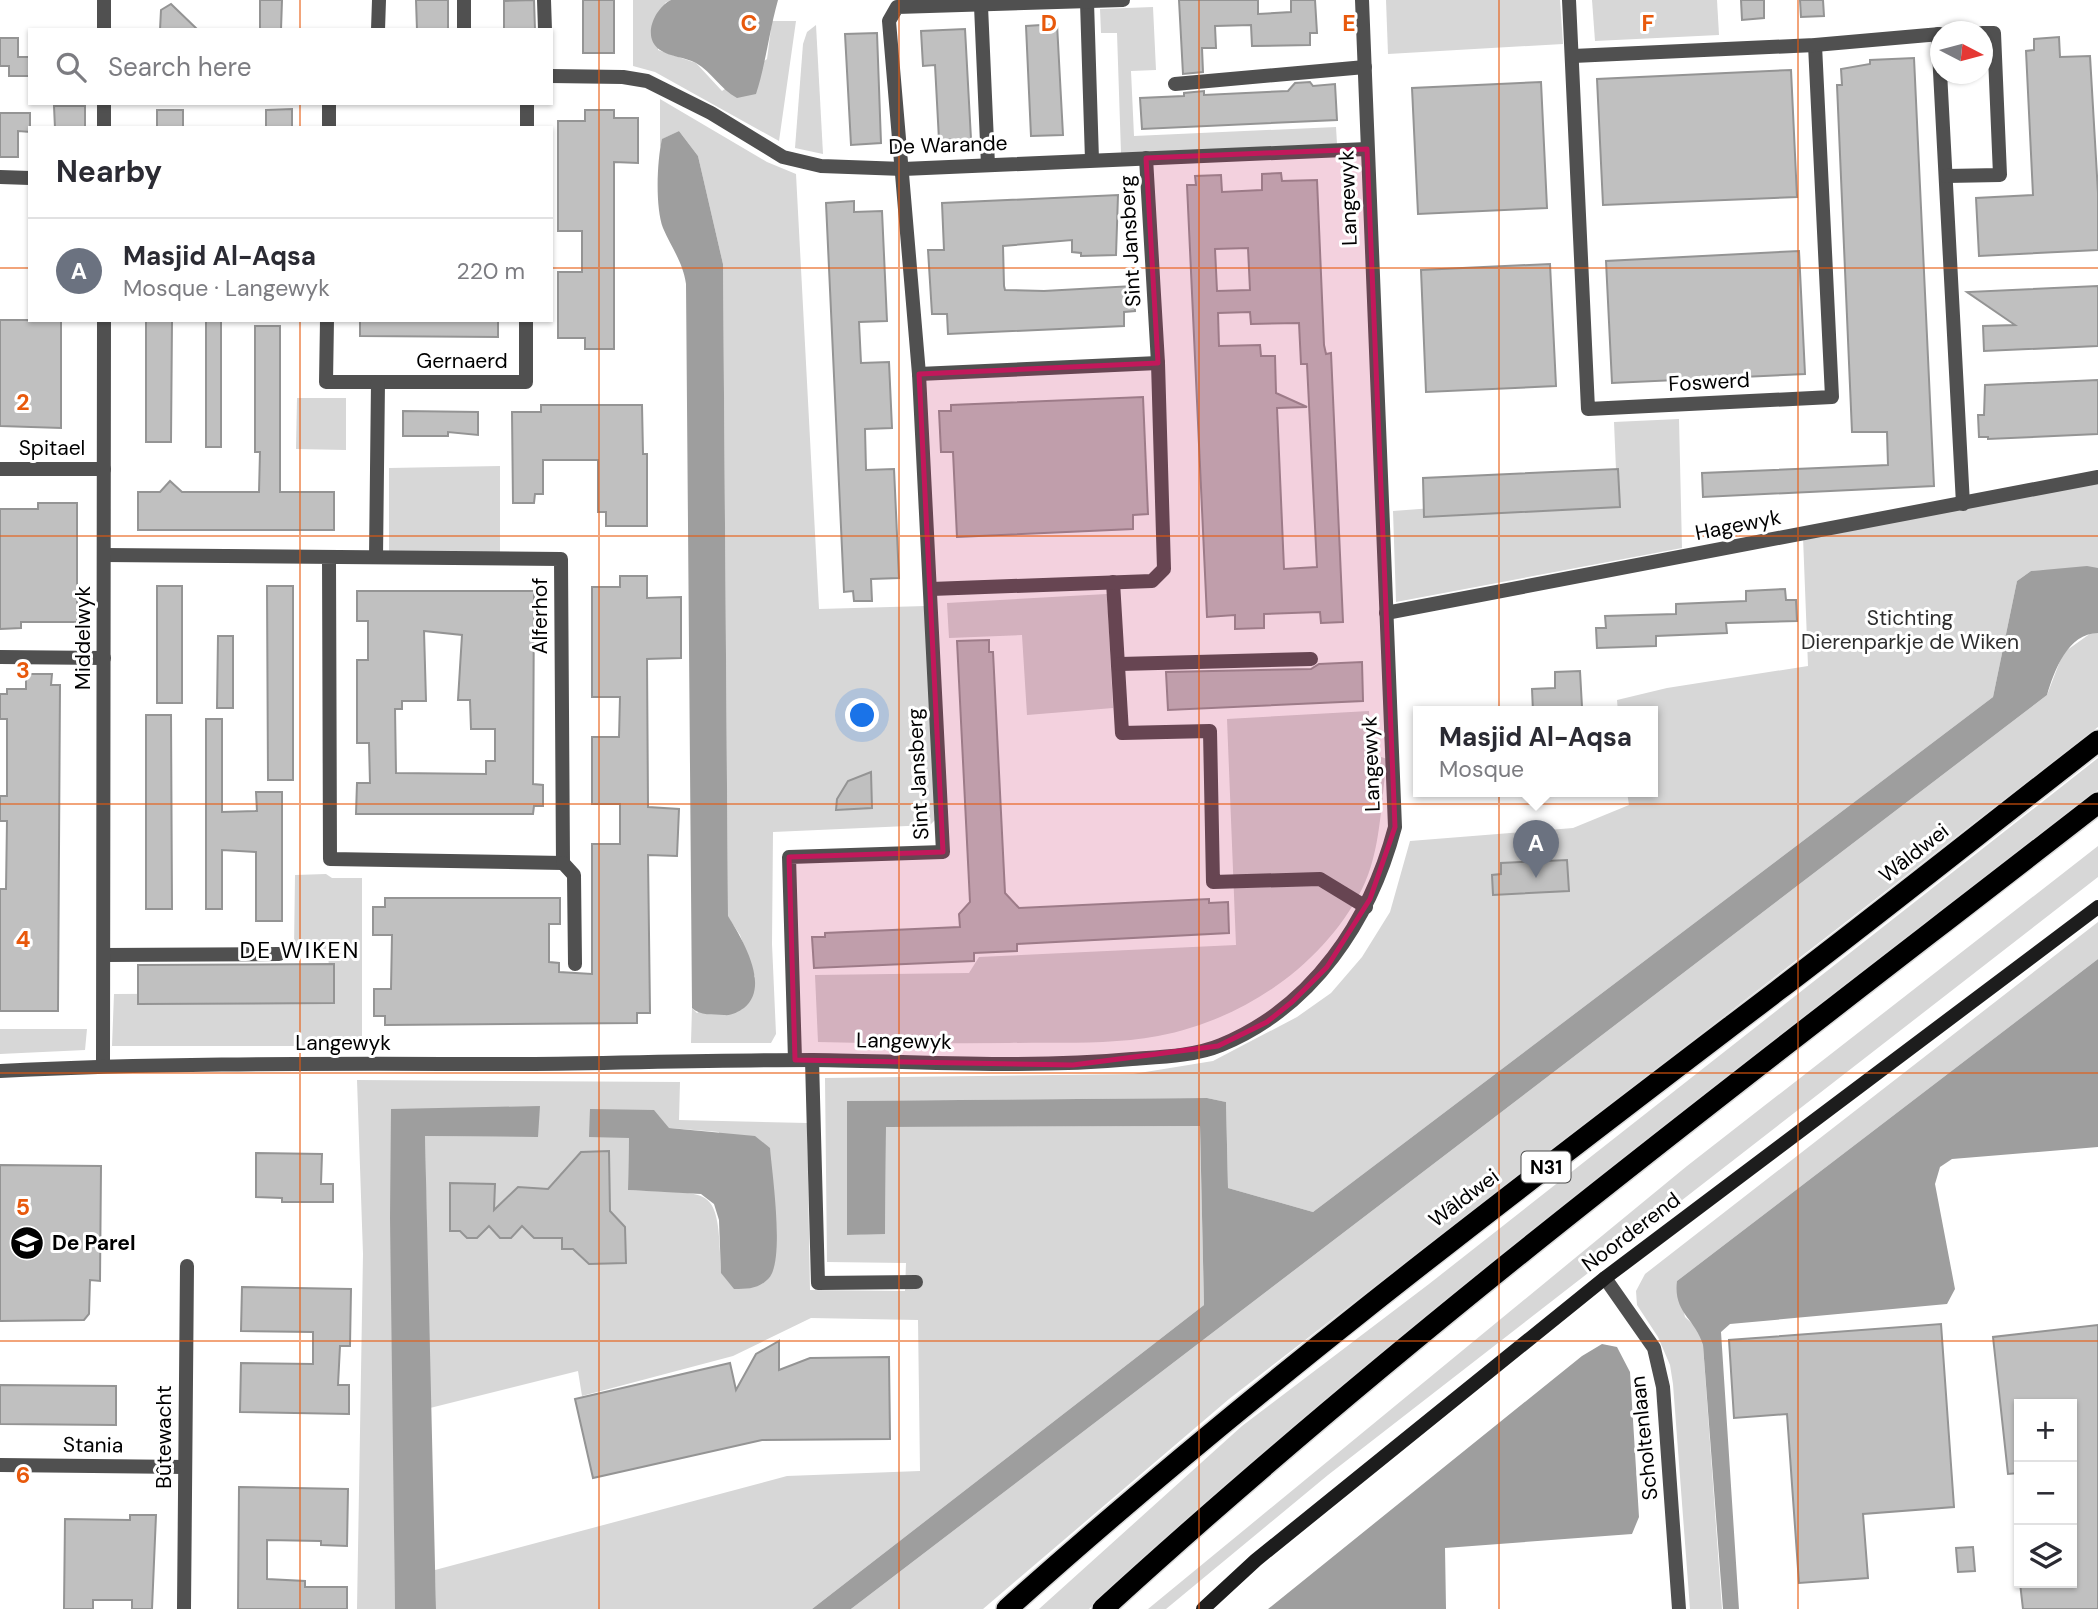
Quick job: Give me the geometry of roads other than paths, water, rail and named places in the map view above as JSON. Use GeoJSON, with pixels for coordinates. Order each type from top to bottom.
{"type":"FeatureCollection","features":[{"type":"Feature","properties":{"kind":"highway","name":"Wâldwei"},"geometry":{"type":"LineString","coordinates":[[1007,1609],[1093,1532],[1437,1249],[1781,988],[2098,741]]}},
{"type":"Feature","properties":{"kind":"highway","name":"N31"},"geometry":{"type":"LineString","coordinates":[[1103,1609],[1295,1438],[1440,1318],[2098,803]]}},
{"type":"Feature","properties":{"kind":"street"},"geometry":{"type":"LineString","coordinates":[[104,0],[104,28]]}},
{"type":"Feature","properties":{"kind":"street"},"geometry":{"type":"LineString","coordinates":[[378,28],[379,0]]}},
{"type":"Feature","properties":{"kind":"street"},"geometry":{"type":"LineString","coordinates":[[464,0],[464,28]]}},
{"type":"Feature","properties":{"kind":"street"},"geometry":{"type":"LineString","coordinates":[[544,0],[545,28]]}},
{"type":"Feature","properties":{"kind":"street"},"geometry":{"type":"LineString","coordinates":[[936,3],[981,6],[1123,0]]}},
{"type":"Feature","properties":{"kind":"street","name":"Langewyk"},"geometry":{"type":"LineString","coordinates":[[0,1072],[103,1066],[795,1060],[1073,1065],[1157,1057],[1218,1046],[1267,1022],[1292,1002],[1327,967],[1366,907],[1385,864],[1395,827],[1362,0]]}},
{"type":"Feature","properties":{"kind":"street","name":"Foswerd"},"geometry":{"type":"LineString","coordinates":[[1569,0],[1588,409],[1832,397],[1815,45]]}},
{"type":"Feature","properties":{"kind":"street"},"geometry":{"type":"LineString","coordinates":[[1087,2],[1092,160]]}},
{"type":"Feature","properties":{"kind":"street","name":"Sint Jansberg"},"geometry":{"type":"LineString","coordinates":[[795,1060],[789,857],[943,852],[919,374],[889,21],[897,8],[936,3]]}},
{"type":"Feature","properties":{"kind":"street"},"geometry":{"type":"LineString","coordinates":[[981,6],[988,165]]}},
{"type":"Feature","properties":{"kind":"street"},"geometry":{"type":"LineString","coordinates":[[1946,176],[2000,175],[1993,33]]}},
{"type":"Feature","properties":{"kind":"street"},"geometry":{"type":"LineString","coordinates":[[1573,56],[1815,45],[1930,35]]}},
{"type":"Feature","properties":{"kind":"street"},"geometry":{"type":"LineString","coordinates":[[1175,83],[1365,67]]}},
{"type":"Feature","properties":{"kind":"street","name":"De Warande"},"geometry":{"type":"LineString","coordinates":[[553,76],[624,77],[647,81],[710,113],[783,157],[821,166],[903,169],[1367,149]]}},
{"type":"Feature","properties":{"kind":"street"},"geometry":{"type":"LineString","coordinates":[[1941,84],[1963,505]]}},
{"type":"Feature","properties":{"kind":"street"},"geometry":{"type":"LineString","coordinates":[[104,105],[104,126]]}},
{"type":"Feature","properties":{"kind":"street"},"geometry":{"type":"LineString","coordinates":[[329,105],[329,126]]}},
{"type":"Feature","properties":{"kind":"street"},"geometry":{"type":"LineString","coordinates":[[527,105],[527,126]]}},
{"type":"Feature","properties":{"kind":"street","name":"Sint Jansberg"},"geometry":{"type":"LineString","coordinates":[[931,589],[1152,580],[1164,569],[1158,363],[1146,158]]}},
{"type":"Feature","properties":{"kind":"street"},"geometry":{"type":"LineString","coordinates":[[0,177],[28,177]]}},
{"type":"Feature","properties":{"kind":"street","name":"Middelwyk"},"geometry":{"type":"LineString","coordinates":[[103,1066],[104,322]]}},
{"type":"Feature","properties":{"kind":"street","name":"Gernaerd"},"geometry":{"type":"LineString","coordinates":[[327,322],[326,382],[526,382],[526,322]]}},
{"type":"Feature","properties":{"kind":"street"},"geometry":{"type":"LineString","coordinates":[[919,374],[1158,363]]}},
{"type":"Feature","properties":{"kind":"street"},"geometry":{"type":"LineString","coordinates":[[376,557],[378,382]]}},
{"type":"Feature","properties":{"kind":"street","name":"Spitael"},"geometry":{"type":"LineString","coordinates":[[0,468],[104,469]]}},
{"type":"Feature","properties":{"kind":"street","name":"Hagewyk"},"geometry":{"type":"LineString","coordinates":[[1386,613],[1963,505],[2098,477]]}},
{"type":"Feature","properties":{"kind":"street","name":"Alferhof"},"geometry":{"type":"LineString","coordinates":[[104,555],[561,559],[563,863],[574,875],[575,964]]}},
{"type":"Feature","properties":{"kind":"street"},"geometry":{"type":"LineString","coordinates":[[329,557],[330,859],[563,863]]}},
{"type":"Feature","properties":{"kind":"street"},"geometry":{"type":"LineString","coordinates":[[1113,582],[1120,664],[1122,733],[1210,731],[1213,882],[1320,879],[1366,907]]}},
{"type":"Feature","properties":{"kind":"street"},"geometry":{"type":"LineString","coordinates":[[0,657],[104,658]]}},
{"type":"Feature","properties":{"kind":"street"},"geometry":{"type":"LineString","coordinates":[[1120,664],[1311,659]]}},
{"type":"Feature","properties":{"kind":"street","name":"Noorderend"},"geometry":{"type":"LineString","coordinates":[[1203,1609],[1256,1560],[1605,1278],[2098,907]]}},
{"type":"Feature","properties":{"kind":"street"},"geometry":{"type":"LineString","coordinates":[[104,955],[279,954]]}},
{"type":"Feature","properties":{"kind":"street"},"geometry":{"type":"LineString","coordinates":[[812,1060],[818,1283],[916,1282]]}},
{"type":"Feature","properties":{"kind":"street","name":"Bûtewacht"},"geometry":{"type":"LineString","coordinates":[[184,1609],[187,1266]]}},
{"type":"Feature","properties":{"kind":"street","name":"Scholtenlaan"},"geometry":{"type":"LineString","coordinates":[[1605,1278],[1654,1348],[1663,1387],[1679,1609]]}},
{"type":"Feature","properties":{"kind":"street","name":"Stania"},"geometry":{"type":"LineString","coordinates":[[0,1465],[185,1467]]}},
{"type":"Feature","properties":{"kind":"place","name":"Masjid Al-Aqsa"},"geometry":{"type":"Point","coordinates":[1536,878]}},
{"type":"Feature","properties":{"kind":"place","name":"De Parel"},"geometry":{"type":"Point","coordinates":[27,1243]}},
{"type":"Feature","properties":{"kind":"district","name":"DE WIKEN"},"geometry":{"type":"Point","coordinates":[300,950]}},
{"type":"Feature","properties":{"kind":"park label","name":"Stichting Dierenparkje de Wiken"},"geometry":{"type":"Point","coordinates":[1910,630]}}]}
